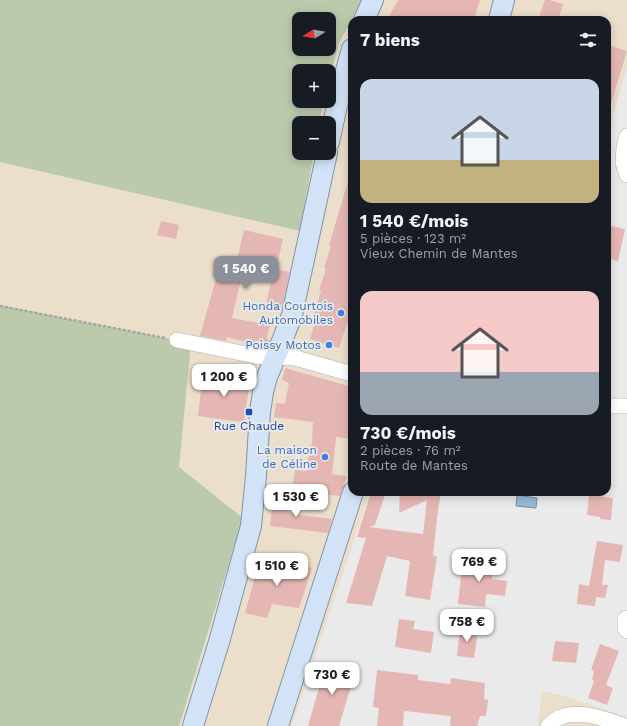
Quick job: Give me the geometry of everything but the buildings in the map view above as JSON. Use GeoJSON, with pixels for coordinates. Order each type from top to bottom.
{"type":"FeatureCollection","features":[{"type":"Feature","properties":{"kind":"main road"},"geometry":{"type":"LineString","coordinates":[[366,16],[373,0]]}},
{"type":"Feature","properties":{"kind":"main road"},"geometry":{"type":"LineString","coordinates":[[500,16],[504,0]]}},
{"type":"Feature","properties":{"kind":"main road"},"geometry":{"type":"LineString","coordinates":[[335,116],[348,63]]}},
{"type":"Feature","properties":{"kind":"main road"},"geometry":{"type":"LineString","coordinates":[[193,726],[219,642],[251,526],[260,412],[263,392],[267,377],[292,315],[325,160]]}},
{"type":"Feature","properties":{"kind":"main road"},"geometry":{"type":"LineString","coordinates":[[278,726],[352,496]]}},
{"type":"Feature","properties":{"kind":"street"},"geometry":{"type":"LineString","coordinates":[[627,136],[624,147],[623,163],[627,175]]}},
{"type":"Feature","properties":{"kind":"street"},"geometry":{"type":"LineString","coordinates":[[177,340],[256,356],[275,358],[292,357],[348,373]]}},
{"type":"Feature","properties":{"kind":"street"},"geometry":{"type":"LineString","coordinates":[[611,406],[627,406]]}},
{"type":"Feature","properties":{"kind":"street"},"geometry":{"type":"LineString","coordinates":[[627,618],[625,619],[625,628],[627,631]]}},
{"type":"Feature","properties":{"kind":"street"},"geometry":{"type":"LineString","coordinates":[[548,726],[556,719],[567,715],[584,714],[600,717],[625,726]]}},
{"type":"Feature","properties":{"kind":"path"},"geometry":{"type":"LineString","coordinates":[[0,306],[177,340]]}},
{"type":"Feature","properties":{"kind":"shaded area"},"geometry":{"type":"Polygon","coordinates":[[[361,0],[627,0],[627,67],[611,123],[611,16],[353,16],[361,0]]]}},
{"type":"Feature","properties":{"kind":"shaded area"},"geometry":{"type":"Polygon","coordinates":[[[348,25],[348,496],[369,496],[292,726],[179,726],[243,518],[179,467],[190,343],[0,305],[0,162],[300,231],[313,160],[336,160],[336,116],[320,116],[322,108],[336,108],[336,64],[333,64],[339,43],[348,25]]]}},
{"type":"Feature","properties":{"kind":"shaded area"},"geometry":{"type":"Polygon","coordinates":[[[542,691],[568,697],[627,717],[627,726],[538,726],[542,691]]]}},
{"type":"Feature","properties":{"kind":"green space"},"geometry":{"type":"Polygon","coordinates":[[[0,0],[362,0],[353,16],[348,16],[348,26],[339,43],[336,54],[336,12],[292,12],[292,56],[336,56],[333,64],[292,64],[292,108],[322,108],[321,116],[292,116],[292,160],[313,160],[300,231],[0,162],[0,0]]]}},
{"type":"Feature","properties":{"kind":"green space"},"geometry":{"type":"Polygon","coordinates":[[[0,305],[191,343],[179,467],[243,518],[179,726],[0,726],[0,305]]]}},
{"type":"Feature","properties":{"kind":"water"},"geometry":{"type":"Polygon","coordinates":[[[517,496],[537,498],[536,508],[516,506],[517,496]]]}},
{"type":"Feature","properties":{"kind":"place","name":"Honda Courtois Automobiles"},"geometry":{"type":"Point","coordinates":[341,313]}},
{"type":"Feature","properties":{"kind":"place","name":"Poissy Motos"},"geometry":{"type":"Point","coordinates":[329,345]}},
{"type":"Feature","properties":{"kind":"place","name":"Rue Chaude"},"geometry":{"type":"Point","coordinates":[249,412]}},
{"type":"Feature","properties":{"kind":"place","name":"La maison de Céline"},"geometry":{"type":"Point","coordinates":[325,457]}}]}
